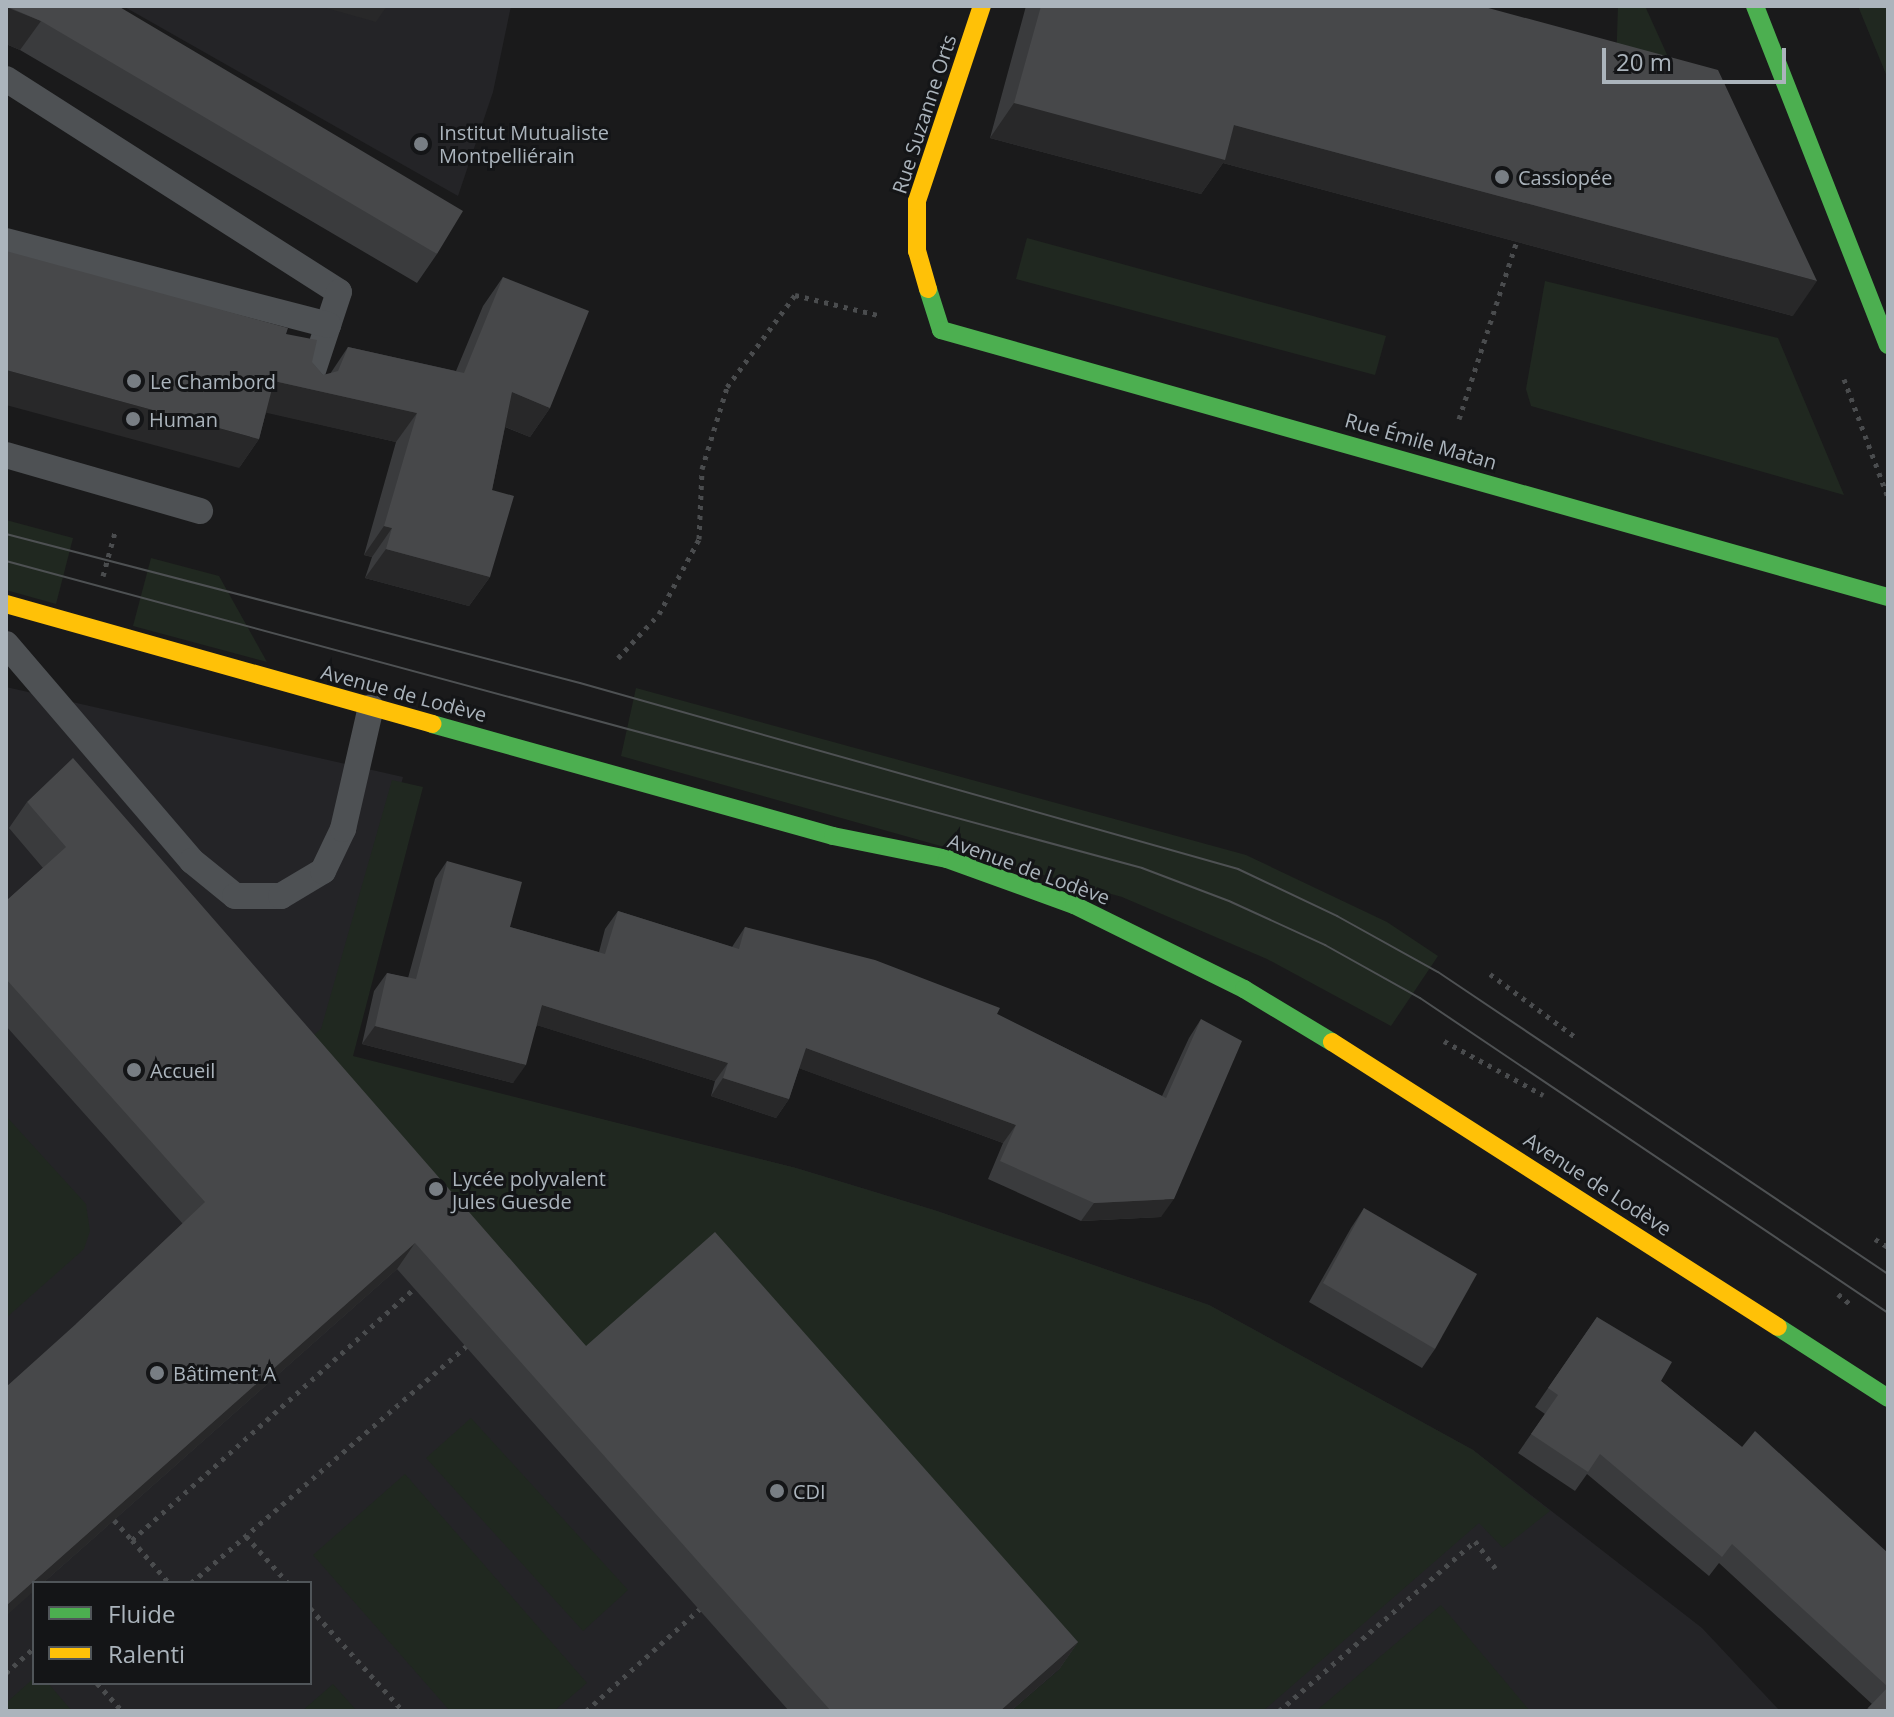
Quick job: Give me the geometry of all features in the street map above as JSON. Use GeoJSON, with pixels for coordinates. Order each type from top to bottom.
{"type":"FeatureCollection","features":[{"type":"Feature","properties":{"kind":"street","name":"Rue Suzanne Orts"},"geometry":{"type":"LineString","coordinates":[[941,330],[917,251],[917,201],[982,6]]}},
{"type":"Feature","properties":{"kind":"street"},"geometry":{"type":"LineString","coordinates":[[1755,6],[1888,345]]}},
{"type":"Feature","properties":{"kind":"street","name":"Rue Émile Matan"},"geometry":{"type":"LineString","coordinates":[[941,330],[1888,597]]}},
{"type":"Feature","properties":{"kind":"street","name":"Avenue de Lodève"},"geometry":{"type":"LineString","coordinates":[[6,604],[833,836],[947,859],[1074,905],[1244,989],[1425,1099],[1888,1398]]}},
{"type":"Feature","properties":{"kind":"lane"},"geometry":{"type":"LineString","coordinates":[[6,79],[339,292],[307,389]]}},
{"type":"Feature","properties":{"kind":"lane"},"geometry":{"type":"LineString","coordinates":[[6,241],[328,325]]}},
{"type":"Feature","properties":{"kind":"lane"},"geometry":{"type":"LineString","coordinates":[[6,455],[200,511]]}},
{"type":"Feature","properties":{"kind":"lane"},"geometry":{"type":"LineString","coordinates":[[6,644],[192,861],[235,896],[281,896],[323,871],[343,829],[371,707]]}},
{"type":"Feature","properties":{"kind":"path"},"geometry":{"type":"LineString","coordinates":[[1445,470],[1517,241]]}},
{"type":"Feature","properties":{"kind":"path"},"geometry":{"type":"LineString","coordinates":[[618,658],[659,614],[699,539],[702,469],[727,387],[795,295],[941,330]]}},
{"type":"Feature","properties":{"kind":"path"},"geometry":{"type":"LineString","coordinates":[[1490,974],[1578,1039]]}},
{"type":"Feature","properties":{"kind":"path"},"geometry":{"type":"LineString","coordinates":[[1444,1041],[1543,1095]]}},
{"type":"Feature","properties":{"kind":"path"},"geometry":{"type":"LineString","coordinates":[[1875,1239],[1888,1247]]}},
{"type":"Feature","properties":{"kind":"path"},"geometry":{"type":"LineString","coordinates":[[132,1540],[425,1279]]}},
{"type":"Feature","properties":{"kind":"path"},"geometry":{"type":"LineString","coordinates":[[193,1581],[471,1342]]}},
{"type":"Feature","properties":{"kind":"path"},"geometry":{"type":"LineString","coordinates":[[114,1520],[167,1581]]}},
{"type":"Feature","properties":{"kind":"path"},"geometry":{"type":"LineString","coordinates":[[245,1536],[286,1581]]}},
{"type":"Feature","properties":{"kind":"path"},"geometry":{"type":"LineString","coordinates":[[1279,1711],[1475,1541],[1495,1568]]}},
{"type":"Feature","properties":{"kind":"path"},"geometry":{"type":"LineString","coordinates":[[586,1711],[715,1596]]}},
{"type":"Feature","properties":{"kind":"path"},"geometry":{"type":"LineString","coordinates":[[312,1610],[403,1711]]}},
{"type":"Feature","properties":{"kind":"path"},"geometry":{"type":"LineString","coordinates":[[6,1673],[32,1650]]}},
{"type":"Feature","properties":{"kind":"path"},"geometry":{"type":"LineString","coordinates":[[99,1685],[122,1711]]}},
{"type":"Feature","properties":{"kind":"shaded area","name":"Institut Mutualiste Montpelliérain"},"geometry":{"type":"Polygon","coordinates":[[[123,6],[511,6],[493,92],[458,196],[123,6]]]}},
{"type":"Feature","properties":{"kind":"shaded area"},"geometry":{"type":"Polygon","coordinates":[[[1618,6],[1645,6],[1678,79],[1616,66],[1618,6]]]}},
{"type":"Feature","properties":{"kind":"shaded area"},"geometry":{"type":"Polygon","coordinates":[[[1858,6],[1888,6],[1888,79],[1858,6]]]}},
{"type":"Feature","properties":{"kind":"shaded area"},"geometry":{"type":"Polygon","coordinates":[[[1027,238],[1386,336],[1375,375],[1016,279],[1027,238]]]}},
{"type":"Feature","properties":{"kind":"shaded area"},"geometry":{"type":"Polygon","coordinates":[[[1545,281],[1778,338],[1844,495],[1531,406],[1526,389],[1545,281]]]}},
{"type":"Feature","properties":{"kind":"shaded area"},"geometry":{"type":"Polygon","coordinates":[[[6,520],[73,538],[56,604],[6,590],[6,520]]]}},
{"type":"Feature","properties":{"kind":"shaded area"},"geometry":{"type":"Polygon","coordinates":[[[151,558],[219,576],[267,662],[133,626],[151,558]]]}},
{"type":"Feature","properties":{"kind":"shaded area","name":"Lycée polyvalent Jules Guesde"},"geometry":{"type":"Polygon","coordinates":[[[6,687],[403,777],[333,1052],[796,1168],[937,1211],[1209,1305],[1473,1450],[1702,1628],[1780,1711],[6,1711],[6,687]]]}},
{"type":"Feature","properties":{"kind":"shaded area"},"geometry":{"type":"Polygon","coordinates":[[[636,688],[1246,855],[1387,922],[1438,956],[1391,1026],[1267,959],[1122,897],[621,756],[636,688]]]}},
{"type":"Feature","properties":{"kind":"shaded area"},"geometry":{"type":"Polygon","coordinates":[[[392,780],[423,787],[353,1056],[796,1168],[937,1211],[1209,1305],[1473,1450],[1550,1511],[1503,1548],[1479,1523],[1263,1711],[1011,1711],[1060,1669],[697,1258],[568,1372],[292,1053],[321,1029],[392,780]]]}},
{"type":"Feature","properties":{"kind":"shaded area"},"geometry":{"type":"Polygon","coordinates":[[[6,1116],[86,1204],[90,1231],[84,1249],[6,1318],[6,1116]]]}},
{"type":"Feature","properties":{"kind":"shaded area"},"geometry":{"type":"Polygon","coordinates":[[[471,1418],[628,1590],[583,1631],[426,1458],[471,1418]]]}},
{"type":"Feature","properties":{"kind":"shaded area"},"geometry":{"type":"Polygon","coordinates":[[[405,1474],[587,1683],[554,1711],[450,1711],[313,1555],[405,1474]]]}},
{"type":"Feature","properties":{"kind":"shaded area"},"geometry":{"type":"Polygon","coordinates":[[[1441,1605],[1530,1711],[1316,1711],[1441,1605]]]}},
{"type":"Feature","properties":{"kind":"shaded area"},"geometry":{"type":"Polygon","coordinates":[[[32,1680],[32,1685],[50,1685],[72,1711],[6,1711],[6,1703],[32,1680]]]}},
{"type":"Feature","properties":{"kind":"shaded area"},"geometry":{"type":"Polygon","coordinates":[[[333,1684],[357,1711],[302,1711],[333,1684]]]}},
{"type":"Feature","properties":{"kind":"building"},"geometry":{"type":"Polygon","coordinates":[[[6,6],[118,6],[463,211],[437,254],[41,21],[6,6]]]}},
{"type":"Feature","properties":{"kind":"building","name":"Cassiopée"},"geometry":{"type":"Polygon","coordinates":[[[1041,6],[1481,6],[1718,70],[1817,281],[1234,125],[1225,160],[1014,103],[1041,6]]]}},
{"type":"Feature","properties":{"kind":"building"},"geometry":{"type":"Polygon","coordinates":[[[6,251],[288,328],[286,334],[317,340],[312,362],[323,375],[338,371],[348,347],[464,373],[503,277],[589,311],[550,408],[512,392],[492,490],[514,496],[490,577],[386,549],[392,528],[384,526],[417,413],[274,381],[259,439],[6,370],[6,251]]]}},
{"type":"Feature","properties":{"kind":"building"},"geometry":{"type":"Polygon","coordinates":[[[73,758],[586,1346],[715,1232],[1078,1642],[1000,1711],[831,1711],[415,1243],[6,1606],[6,1387],[205,1202],[6,979],[6,901],[66,847],[27,802],[73,758]]]}},
{"type":"Feature","properties":{"kind":"building"},"geometry":{"type":"Polygon","coordinates":[[[447,861],[522,882],[510,927],[605,954],[618,911],[739,949],[745,927],[875,960],[1000,1008],[997,1014],[1166,1098],[1201,1019],[1242,1041],[1174,1199],[1094,1203],[1000,1161],[1016,1125],[806,1048],[789,1099],[723,1078],[728,1063],[542,1005],[526,1065],[375,1026],[387,973],[416,979],[447,861]]]}},
{"type":"Feature","properties":{"kind":"building"},"geometry":{"type":"Polygon","coordinates":[[[1364,1208],[1477,1274],[1435,1349],[1323,1283],[1364,1208]]]}},
{"type":"Feature","properties":{"kind":"building"},"geometry":{"type":"Polygon","coordinates":[[[1597,1317],[1672,1362],[1661,1381],[1742,1447],[1755,1431],[1888,1553],[1888,1687],[1732,1544],[1722,1557],[1600,1454],[1588,1472],[1531,1434],[1558,1395],[1548,1388],[1597,1317]]]}},
{"type":"Feature","properties":{"kind":"building"},"geometry":{"type":"Polygon","coordinates":[[[1888,1687],[1888,1711],[1871,1711],[1868,1708],[1888,1687]]]}},
{"type":"Feature","properties":{"kind":"tram line"},"geometry":{"type":"LineString","coordinates":[[6,534],[580,683],[1238,869],[1337,916],[1438,972],[1888,1274]]}},
{"type":"Feature","properties":{"kind":"tram line"},"geometry":{"type":"LineString","coordinates":[[6,561],[1142,868],[1229,901],[1325,945],[1420,998],[1888,1313]]}},
{"type":"Feature","properties":{"kind":"traffic: fast"},"geometry":{"type":"LineString","coordinates":[[1755,6],[1888,345]]}},
{"type":"Feature","properties":{"kind":"traffic: fast"},"geometry":{"type":"LineString","coordinates":[[928,289],[941,330],[1888,597]]}},
{"type":"Feature","properties":{"kind":"traffic: fast"},"geometry":{"type":"LineString","coordinates":[[432,724],[833,836],[947,859],[1074,905],[1244,989],[1332,1042]]}},
{"type":"Feature","properties":{"kind":"traffic: fast"},"geometry":{"type":"LineString","coordinates":[[1778,1327],[1888,1398]]}},
{"type":"Feature","properties":{"kind":"traffic: slow"},"geometry":{"type":"LineString","coordinates":[[928,289],[917,251],[917,201],[982,6]]}},
{"type":"Feature","properties":{"kind":"traffic: slow"},"geometry":{"type":"LineString","coordinates":[[6,604],[432,724]]}},
{"type":"Feature","properties":{"kind":"traffic: slow"},"geometry":{"type":"LineString","coordinates":[[1332,1042],[1778,1327]]}},
{"type":"Feature","properties":{"kind":"place","name":"Institut Mutualiste Montpelliérain"},"geometry":{"type":"Point","coordinates":[421,144]}},
{"type":"Feature","properties":{"kind":"place","name":"Cassiopée"},"geometry":{"type":"Point","coordinates":[1502,177]}},
{"type":"Feature","properties":{"kind":"place","name":"Le Chambord"},"geometry":{"type":"Point","coordinates":[134,381]}},
{"type":"Feature","properties":{"kind":"place","name":"Human"},"geometry":{"type":"Point","coordinates":[133,419]}},
{"type":"Feature","properties":{"kind":"place","name":"Accueil"},"geometry":{"type":"Point","coordinates":[134,1070]}},
{"type":"Feature","properties":{"kind":"place","name":"Lycée polyvalent Jules Guesde"},"geometry":{"type":"Point","coordinates":[436,1189]}},
{"type":"Feature","properties":{"kind":"place","name":"Bâtiment A"},"geometry":{"type":"Point","coordinates":[157,1373]}},
{"type":"Feature","properties":{"kind":"place","name":"CDI"},"geometry":{"type":"Point","coordinates":[777,1491]}}]}
